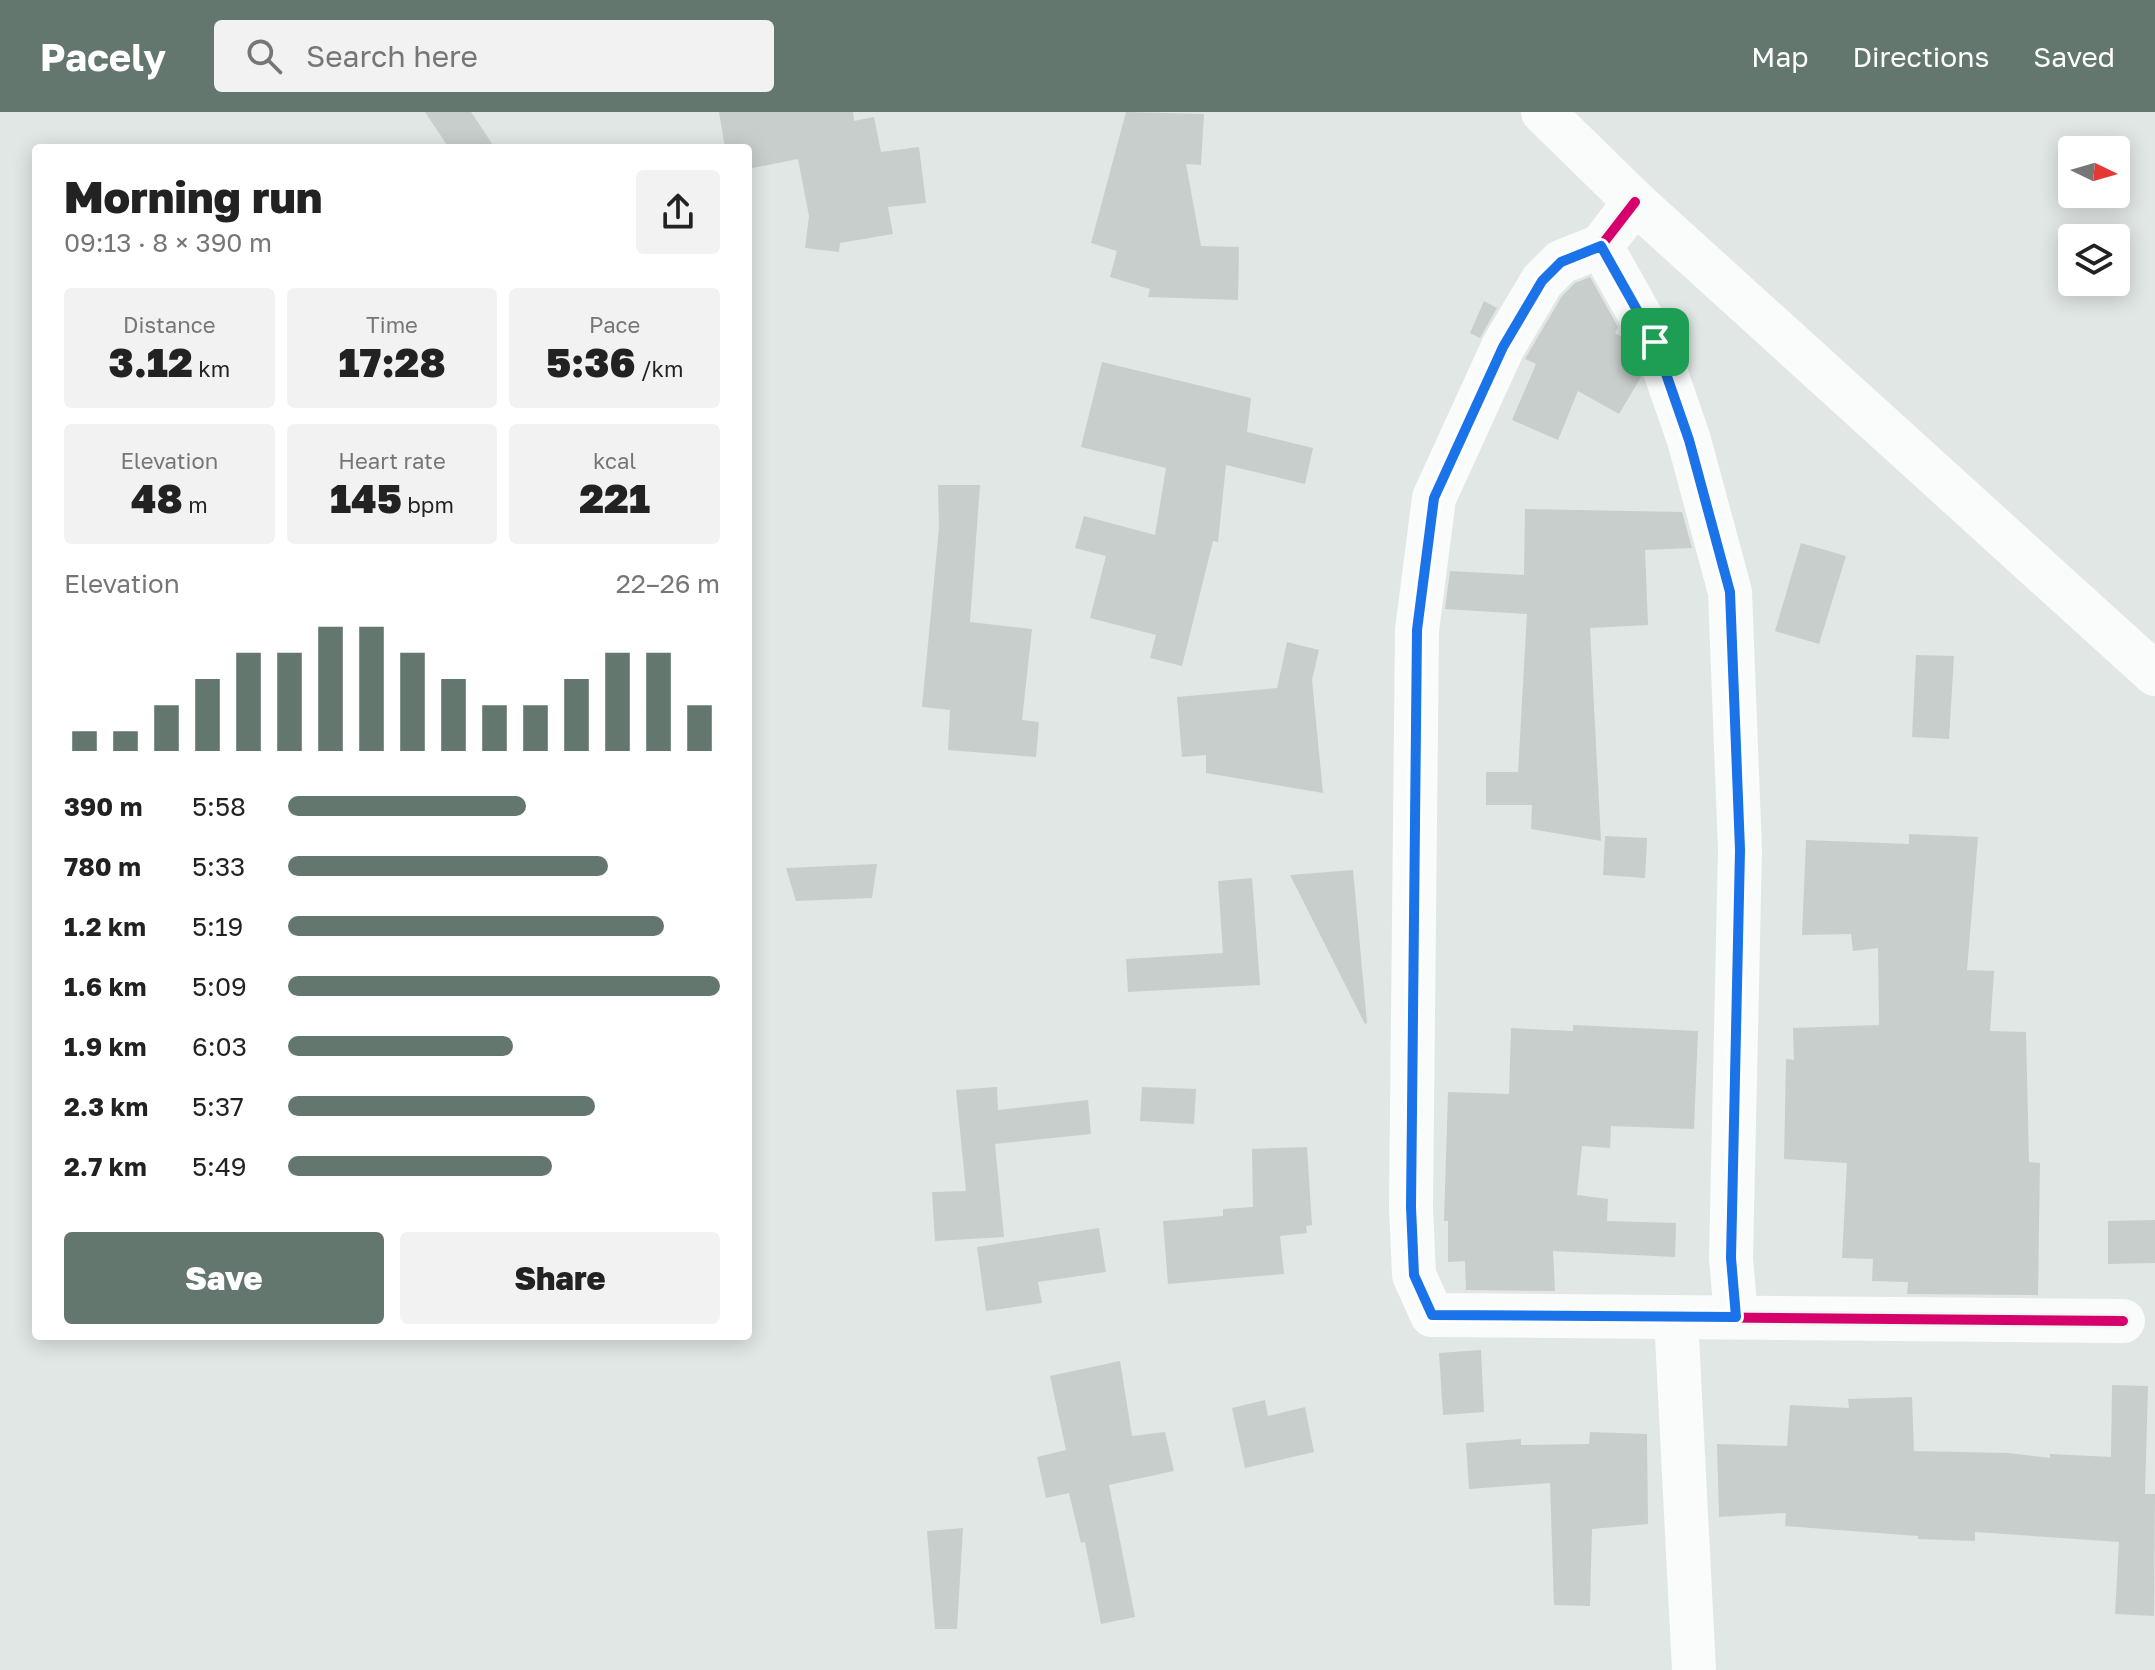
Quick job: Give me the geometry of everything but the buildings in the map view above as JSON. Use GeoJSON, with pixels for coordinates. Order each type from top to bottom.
{"type":"FeatureCollection","features":[{"type":"Feature","properties":{"kind":"street"},"geometry":{"type":"LineString","coordinates":[[1543,112],[1635,202],[2155,674]]}},
{"type":"Feature","properties":{"kind":"street"},"geometry":{"type":"LineString","coordinates":[[1635,202],[1601,246],[1561,262],[1542,281],[1503,347],[1434,498],[1417,630],[1411,1191],[1414,1275],[1432,1315],[2123,1321]]}},
{"type":"Feature","properties":{"kind":"street"},"geometry":{"type":"LineString","coordinates":[[1601,246],[1655,342],[1689,440],[1730,592],[1740,850],[1731,1258],[1736,1317]]}},
{"type":"Feature","properties":{"kind":"street"},"geometry":{"type":"LineString","coordinates":[[1676,1317],[1694,1670]]}},
{"type":"Feature","properties":{"kind":"cycle path"},"geometry":{"type":"LineString","coordinates":[[1635,202],[1601,246],[1561,262],[1542,281],[1503,347],[1434,498],[1417,630],[1411,1207],[1414,1275],[1432,1315],[2123,1321]]}},
{"type":"Feature","properties":{"kind":"cycle path"},"geometry":{"type":"LineString","coordinates":[[1601,246],[1655,342],[1689,440],[1730,592],[1740,850],[1731,1258],[1736,1317]]}},
{"type":"Feature","properties":{"kind":"route"},"geometry":{"type":"LineString","coordinates":[[1601,246],[1655,342],[1689,440],[1730,592],[1740,850],[1731,1258],[1736,1317],[1432,1315],[1414,1275],[1411,1207],[1417,630],[1434,498],[1503,347],[1542,281],[1561,262],[1601,246]]}}]}
